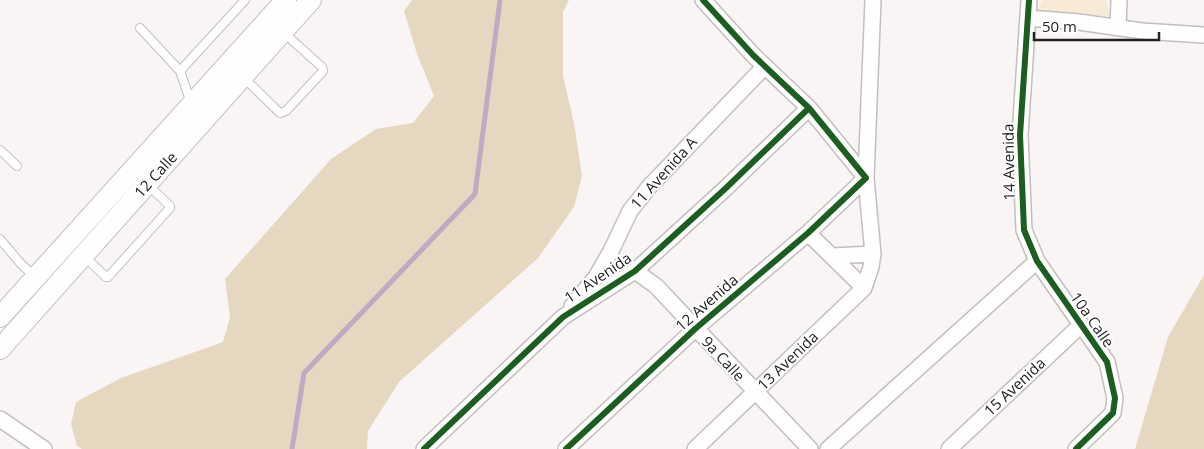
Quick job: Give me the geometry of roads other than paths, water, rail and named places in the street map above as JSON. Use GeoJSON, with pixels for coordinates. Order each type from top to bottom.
{"type":"FeatureCollection","features":[{"type":"Feature","properties":{"kind":"main road","name":"12 Calle"},"geometry":{"type":"LineString","coordinates":[[0,317],[286,0]]}},
{"type":"Feature","properties":{"kind":"main road","name":"12 Calle"},"geometry":{"type":"LineString","coordinates":[[0,349],[311,0]]}},
{"type":"Feature","properties":{"kind":"street"},"geometry":{"type":"LineString","coordinates":[[703,0],[765,66],[809,108],[866,178]]}},
{"type":"Feature","properties":{"kind":"street","name":"13 Avenida"},"geometry":{"type":"LineString","coordinates":[[695,449],[864,288],[872,260],[866,178],[874,0]]}},
{"type":"Feature","properties":{"kind":"street","name":"14 Avenida"},"geometry":{"type":"LineString","coordinates":[[1029,0],[1020,135],[1024,230],[1037,261]]}},
{"type":"Feature","properties":{"kind":"street"},"geometry":{"type":"LineString","coordinates":[[1118,28],[1119,0]]}},
{"type":"Feature","properties":{"kind":"street"},"geometry":{"type":"LineString","coordinates":[[1028,18],[1204,35]]}},
{"type":"Feature","properties":{"kind":"street","name":"11 Avenida A"},"geometry":{"type":"LineString","coordinates":[[563,317],[596,277],[634,205],[765,66]]}},
{"type":"Feature","properties":{"kind":"street","name":"11 Avenida"},"geometry":{"type":"LineString","coordinates":[[424,449],[563,317],[635,270],[726,188],[809,108]]}},
{"type":"Feature","properties":{"kind":"street","name":"12 Avenida"},"geometry":{"type":"LineString","coordinates":[[566,449],[695,329],[808,233],[866,178]]}},
{"type":"Feature","properties":{"kind":"street"},"geometry":{"type":"LineString","coordinates":[[808,233],[864,288]]}},
{"type":"Feature","properties":{"kind":"street"},"geometry":{"type":"LineString","coordinates":[[832,256],[872,260]]}},
{"type":"Feature","properties":{"kind":"street"},"geometry":{"type":"LineString","coordinates":[[828,449],[1037,261]]}},
{"type":"Feature","properties":{"kind":"street","name":"10a Calle"},"geometry":{"type":"LineString","coordinates":[[1037,261],[1107,362],[1115,398],[1113,413],[1076,449]]}},
{"type":"Feature","properties":{"kind":"street","name":"9a Calle"},"geometry":{"type":"LineString","coordinates":[[635,270],[656,286],[810,449]]}},
{"type":"Feature","properties":{"kind":"street","name":"15 Avenida"},"geometry":{"type":"LineString","coordinates":[[950,449],[1081,325]]}},
{"type":"Feature","properties":{"kind":"street"},"geometry":{"type":"LineString","coordinates":[[0,419],[44,449]]}},
{"type":"Feature","properties":{"kind":"lane"},"geometry":{"type":"LineString","coordinates":[[180,71],[245,0]]}},
{"type":"Feature","properties":{"kind":"lane"},"geometry":{"type":"LineString","coordinates":[[140,28],[180,71],[192,105]]}},
{"type":"Feature","properties":{"kind":"lane"},"geometry":{"type":"LineString","coordinates":[[242,77],[280,113],[283,113],[320,74],[322,67],[283,31]]}},
{"type":"Feature","properties":{"kind":"lane"},"geometry":{"type":"LineString","coordinates":[[0,150],[17,166]]}},
{"type":"Feature","properties":{"kind":"lane"},"geometry":{"type":"LineString","coordinates":[[84,256],[108,277],[164,215],[170,207],[147,184]]}},
{"type":"Feature","properties":{"kind":"lane"},"geometry":{"type":"LineString","coordinates":[[0,239],[21,264],[36,278]]}},
{"type":"Feature","properties":{"kind":"waterway"},"geometry":{"type":"LineString","coordinates":[[292,449],[304,373],[475,194],[500,0]]}}]}
